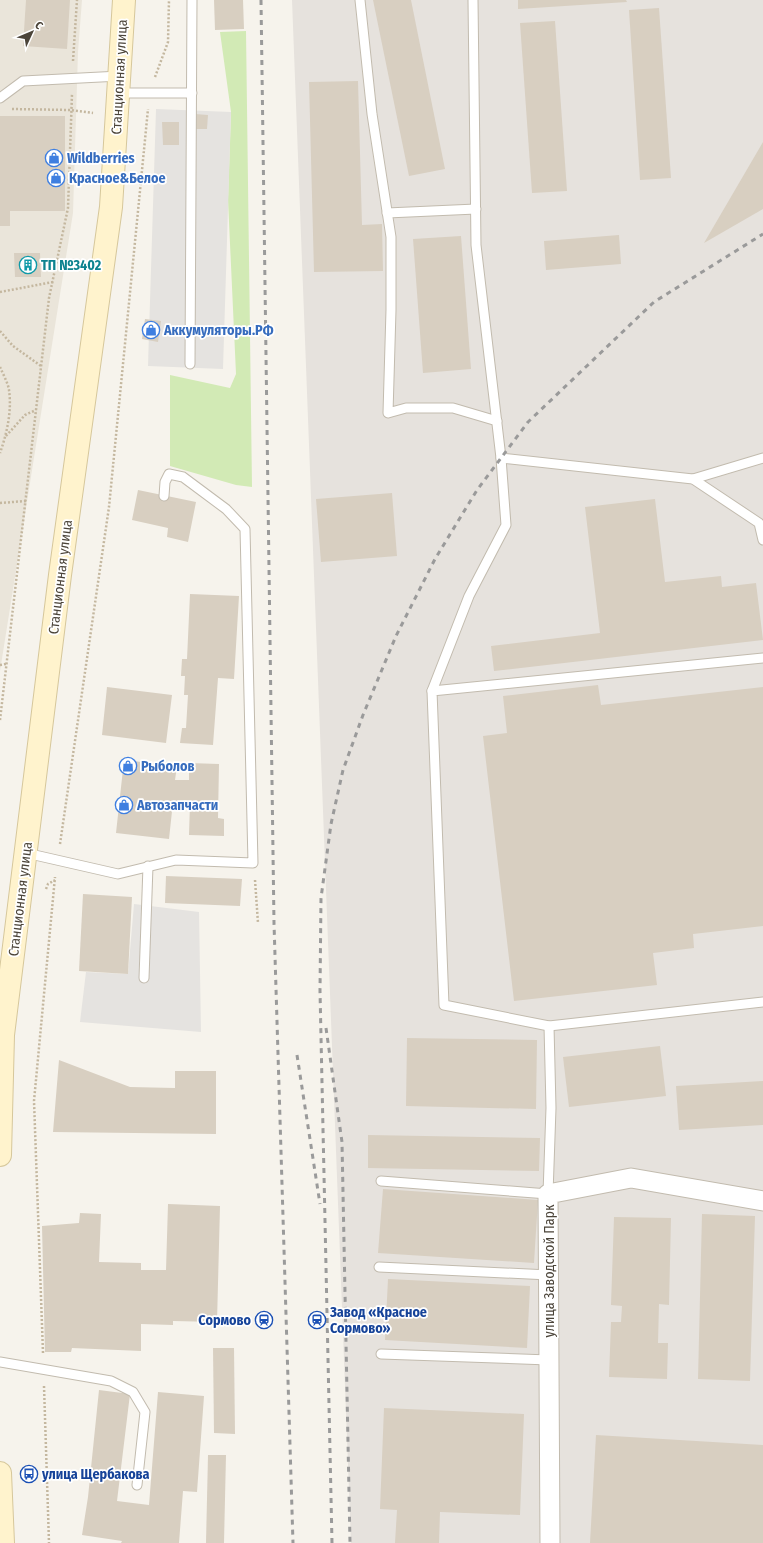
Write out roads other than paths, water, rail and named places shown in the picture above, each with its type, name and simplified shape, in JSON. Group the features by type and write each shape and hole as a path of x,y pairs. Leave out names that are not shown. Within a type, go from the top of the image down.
{"street":[{"name":"Станционная улица","path":"0,1155 3,1035 60,575 111,207 124,0"},
{"name":"улица Заводской Парк","path":"550,1543 548,1194 631,1178 763,1201"},
{"path":"0,1473 3,1543"}],"lane":[{"path":"190,364 192,0"},
{"path":"360,0 372,114 391,237 391,310 388,413 406,408 454,408 497,421"},
{"path":"473,0 476,246 501,458 506,524 469,596 432,691 444,1005 549,1026 763,1002"},
{"path":"0,94 23,81 73,78 119,84 149,93 192,93"},
{"path":"387,213 476,210"},
{"path":"501,458 693,479 763,458"},
{"path":"26,853 118,874 176,860 253,863 245,529 226,509 184,477 169,474 165,482 164,496"},
{"path":"693,479 759,522 763,540"},
{"path":"432,691 763,658"},
{"path":"144,978 148,866"},
{"path":"381,1181 548,1194 551,1108 549,1026"},
{"path":"379,1267 549,1275"},
{"path":"381,1354 549,1360"},
{"path":"0,1362 111,1381 133,1392 144,1412 137,1485"}],"railway":[{"path":"261,0 274,923 293,1543"},
{"path":"332,1543 320,991 321,898 331,824 343,770 363,715 396,636 435,559 477,490 528,422 654,302 763,234"},
{"path":"326,1028 342,1142 350,1543"},
{"path":"297,1055 320,1204"}],"place":[{"name":"Wildberries","path":"54,158"},
{"name":"Красное&Белое","path":"56,178"},
{"name":"ТП №3402","path":"28,265"},
{"name":"Аккумуляторы.РФ","path":"151,330"},
{"name":"Рыболов","path":"128,766"},
{"name":"Автозапчасти","path":"124,805"},
{"name":"Сормово","path":"264,1320"},
{"name":"Завод «Красное Сормово»","path":"317,1320"},
{"name":"улица Щербакова","path":"29,1474"}]}
